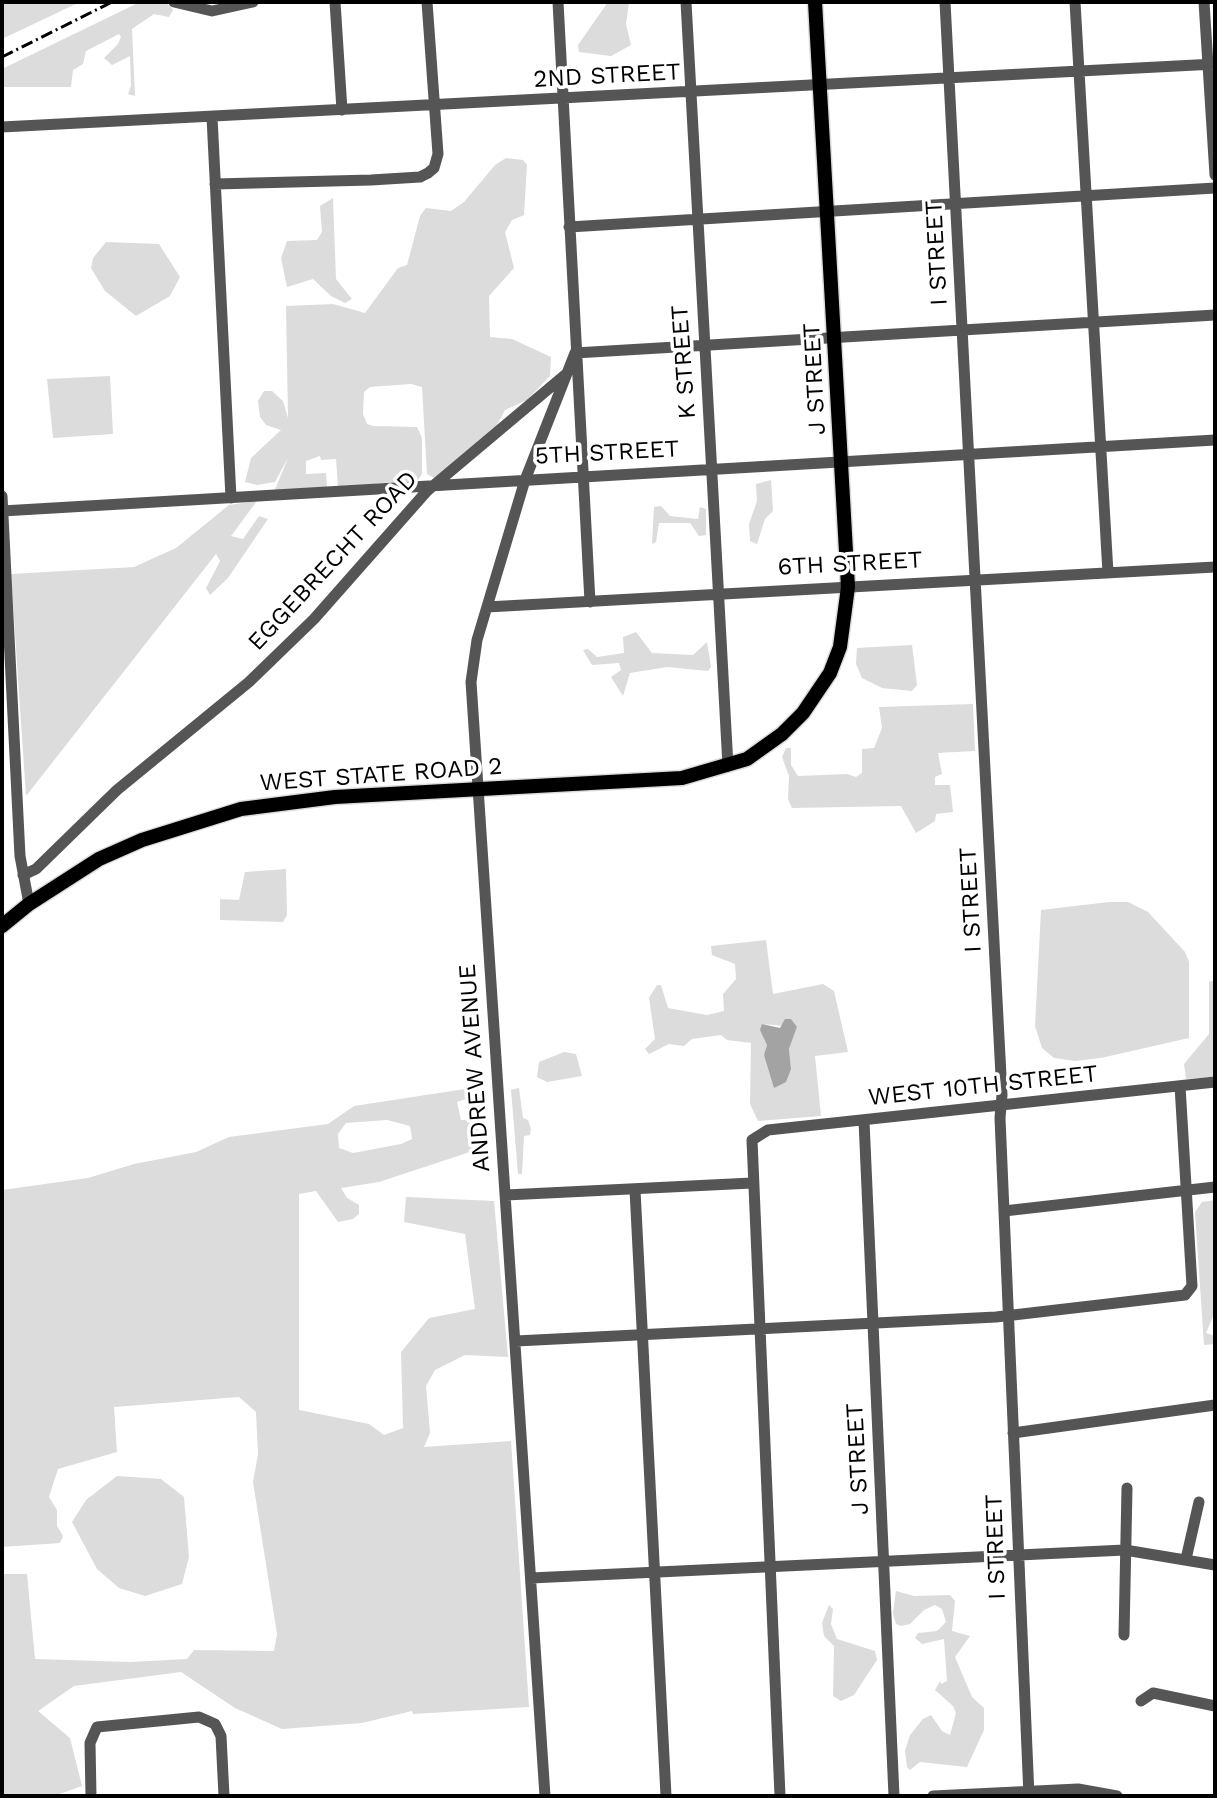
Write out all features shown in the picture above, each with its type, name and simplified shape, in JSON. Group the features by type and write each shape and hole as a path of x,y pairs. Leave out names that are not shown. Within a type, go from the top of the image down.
{"main road":[{"name":"J STREET","path":"782,734 803,713 830,673 845,626 848,587 815,2"},
{"name":"WEST STATE ROAD 2","path":"2,926 29,904 99,859 131,845 241,809 335,797 658,780 728,766 782,734"}],"street":[{"path":"174,2 212,11 253,2"},
{"path":"335,2 342,110"},
{"path":"215,184 420,177 434,168 438,154 427,2"},
{"path":"558,2 590,602"},
{"name":"K STREET","path":"686,2 728,766"},
{"name":"I STREET","path":"945,2 971,455 1029,1794"},
{"path":"1075,2 1108,573"},
{"path":"1204,2 1212,64 1215,175"},
{"name":"2ND STREET","path":"2,127 1212,64"},
{"path":"212,117 231,498"},
{"path":"569,227 1215,188"},
{"path":"575,353 1215,315"},
{"name":"ANDREW AVENUE","path":"545,1796 471,682 477,640 525,480 575,353"},
{"name":"EGGEBRECHT ROAD","path":"23,875 36,869 117,790 271,661 314,619 435,484 567,372"},
{"name":"5TH STREET","path":"2,511 1215,440"},
{"path":"2,496 23,875 29,904"},
{"name":"6TH STREET","path":"487,607 1215,567"},
{"name":"WEST 10TH STREET","path":"752,1183 751,1143 757,1134 768,1130 1215,1082"},
{"path":"516,1341 1009,1315 1181,1297 1192,1286 1180,1086"},
{"name":"J STREET","path":"864,1121 894,1796"},
{"path":"506,1195 752,1183 780,1796"},
{"path":"1004,1211 1215,1187"},
{"path":"635,1190 666,1796"},
{"path":"1013,1433 1215,1405"},
{"path":"1124,1635 1127,1488"},
{"path":"1186,1559 1199,1502"},
{"path":"531,1578 1125,1550 1215,1565"},
{"path":"1141,1701 1153,1693 1215,1706"},
{"path":"91,1796 90,1743 97,1727 199,1717 215,1724 221,1736 224,1796"},
{"path":"933,1796 1029,1794 1078,1789 1117,1796"}],"shaded area":[{"path":"2,2 80,2 2,39"},
{"path":"140,2 166,2 173,10 169,17 154,14 132,29 135,96 128,94 131,86 130,56 112,65 104,58 118,44 119,34 86,51 83,64 73,70 71,87 2,87 2,69"},
{"path":"608,2 629,2 626,24 631,45 611,56 579,52 578,45"},
{"path":"506,158 523,160 527,165 524,215 512,220 505,232 514,268 489,296 490,337 512,339 551,357 550,376 527,400 505,410 497,425 434,478 427,474 422,387 411,384 370,387 364,392 363,414 367,424 373,426 417,427 422,438 422,474 418,480 338,487 336,459 321,460 320,456 306,461 306,474 326,473 327,487 274,492 288,458 275,482 257,485 245,482 251,458 281,430 266,425 260,417 258,401 264,391 272,391 283,401 288,418 286,306 333,304 365,313 398,268 407,265 420,216 426,208 451,211 464,202 495,165"},
{"path":"333,198 336,279 352,299 345,303 331,296 313,279 287,287 281,258 287,241 317,240 322,232 320,206"},
{"path":"106,242 159,244 180,277 170,296 136,316 105,291 91,268 93,258"},
{"path":"110,376 113,434 53,438 47,379"},
{"path":"771,480 773,511 765,519 757,544 750,541 749,524 757,501 756,484"},
{"path":"257,501 231,536 243,539 259,516 268,519 228,578 210,595 206,588 220,561 216,554 26,796 11,574 134,567 176,548 229,505"},
{"path":"661,506 670,516 698,519 700,507 706,509 706,535 699,536 690,523 659,523 656,542 652,544 654,507"},
{"path":"636,632 652,653 693,655 707,642 711,667 708,671 667,667 630,673 623,696 611,677 621,670 619,663 592,665 583,650 588,649 597,657 624,653 623,637"},
{"path":"912,645 917,685 912,691 882,688 862,678 856,664 857,648"},
{"path":"973,704 975,751 938,753 942,774 935,777 935,785 950,785 953,812 936,814 935,821 916,833 901,806 792,808 788,799 789,776 782,757 786,748 791,748 791,765 798,776 847,774 856,777 862,773 862,749 874,748 882,728 879,707"},
{"path":"286,869 287,915 283,922 220,920 220,899 239,900 245,872"},
{"path":"1128,902 1148,912 1185,952 1189,962 1189,1038 1101,1058 1075,1061 1054,1058 1042,1048 1035,1026 1041,910"},
{"path":"766,940 773,994 823,984 834,991 848,1052 815,1056 821,1116 758,1121 750,1104 751,1043 727,1040 721,1035 692,1039 684,1046 669,1044 649,1054 645,1049 655,1039 649,998 657,985 661,985 668,1008 707,1015 724,1011 723,994 736,979 735,964 712,955 711,946","holes":["762,1024 797,1027 789,1049 791,1069 764,1056 767,1045"]},
{"path":"1215,980 1215,1077 1186,1079 1184,1064 1209,1034 1209,982"},
{"path":"785,1019 791,1019 797,1027 789,1049 791,1069 786,1082 774,1088 764,1055 767,1045 760,1030 762,1024 780,1028"},
{"path":"564,1052 576,1054 582,1076 547,1082 537,1077 539,1062"},
{"path":"478,1087 478,1095 457,1102 461,1120 477,1120 479,1149 379,1182 341,1188 347,1198 359,1205 359,1214 353,1219 338,1222 316,1191 299,1194 299,1410 369,1424 384,1435 403,1428 401,1352 429,1318 475,1309 465,1234 404,1222 406,1197 494,1201 508,1357 465,1355 435,1370 426,1386 430,1433 424,1447 511,1441 529,1707 413,1714 412,1711 362,1723 282,1729 235,1708 181,1672 74,1686 38,1711 70,1738 82,1786 54,1796 2,1796 2,1574 27,1574 35,1659 130,1662 187,1659 194,1650 274,1651 277,1634 253,1482 258,1454 256,1412 239,1397 114,1407 117,1452 58,1469 49,1497 57,1510 57,1526 63,1536 60,1543 2,1547 2,1190 88,1178 134,1164 196,1152 229,1137 328,1124 354,1106","holes":["387,1120 410,1126 412,1139 401,1144 353,1153 339,1148 338,1134 346,1123"]},
{"path":"519,1088 523,1118 528,1120 531,1129 530,1135 524,1136 522,1174 518,1174 511,1090"},
{"path":"1215,1200 1215,1312 1206,1333 1215,1336 1215,1344 1204,1345 1195,1212 1202,1202"},
{"path":"117,1476 161,1479 184,1497 189,1557 182,1584 145,1596 119,1588 97,1569 72,1522 86,1500"},
{"path":"896,1591 914,1596 950,1595 955,1601 952,1631 970,1636 955,1657 972,1697 984,1708 984,1730 967,1767 920,1762 910,1770 907,1767 905,1751 910,1735 923,1719 931,1715 942,1731 950,1735 956,1713 953,1706 935,1690 940,1681 941,1684 947,1681 944,1639 922,1644 915,1638 918,1633 937,1631 946,1622 942,1609 935,1605 924,1610 910,1624 901,1626 896,1624 893,1613"},
{"path":"829,1605 833,1609 831,1624 837,1639 875,1651 877,1660 854,1695 841,1701 833,1696 834,1646 824,1636 822,1623"}],"railway":[{"path":"2,57 112,2"}]}
